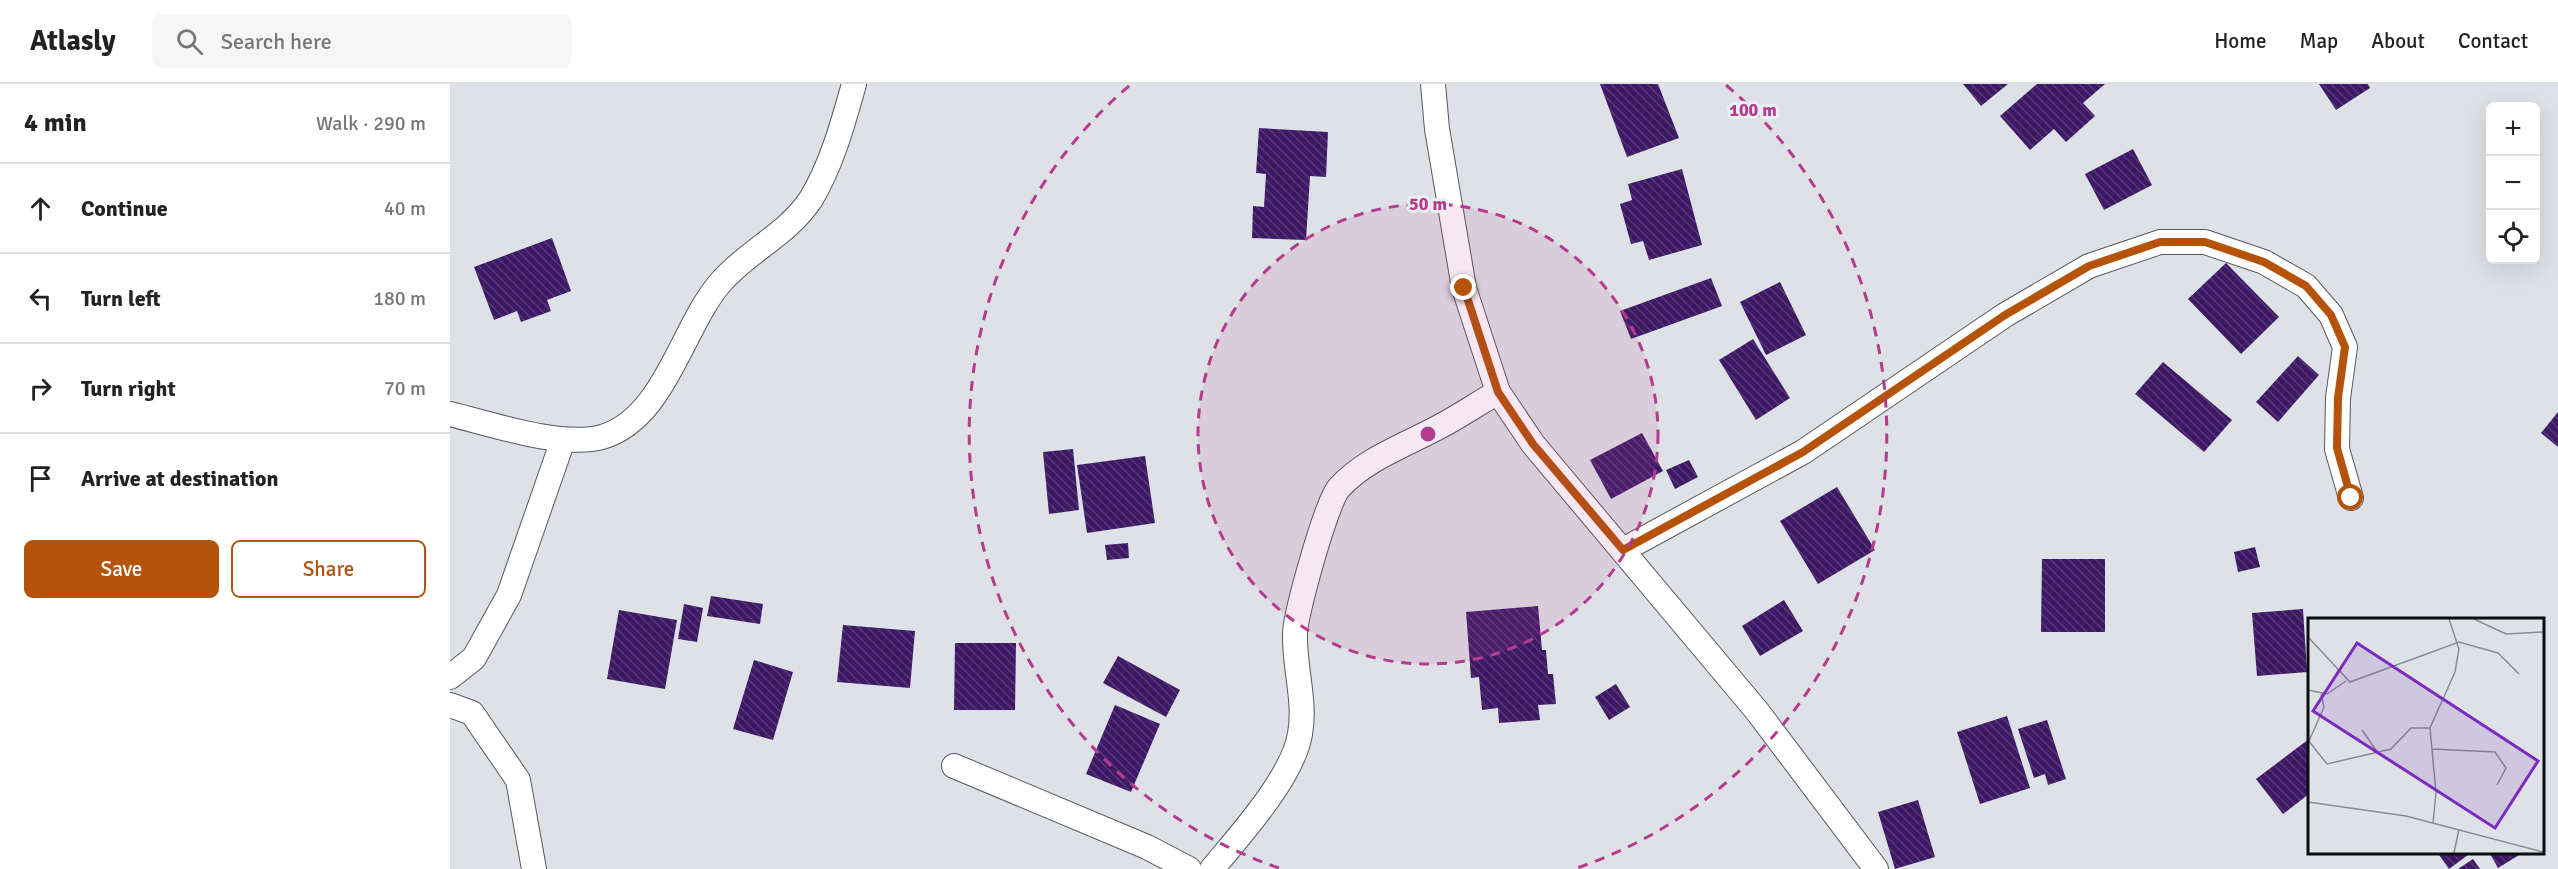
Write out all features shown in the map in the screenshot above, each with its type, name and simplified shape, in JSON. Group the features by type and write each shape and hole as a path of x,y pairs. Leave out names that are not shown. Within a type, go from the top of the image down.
{"street":[{"path":"450,414 563,440 602,437 635,419 674,365 705,302 722,280 787,227 810,199 833,153 854,84"},
{"path":"1433,84 1437,129 1464,288 1498,392 1533,444 1757,711 1876,869"},
{"path":"1623,550 1803,452 2005,315 2089,266 2160,242 2205,242 2264,262 2306,286 2331,315 2345,347 2338,398 2337,448 2351,498"},
{"path":"1212,869 1252,820 1287,769 1300,735 1301,696 1295,659 1294,631 1320,532 1337,489 1363,467 1439,427 1498,392"},
{"path":"450,677 474,658 509,596 563,440"},
{"path":"450,705 472,713 518,780 534,869"},
{"path":"954,766 1147,847 1189,869"}],"building":[{"path":"1600,84 1658,84 1679,138 1627,157"},
{"path":"1963,84 2008,84 1981,106"},
{"path":"2037,84 2105,84 2083,103 2095,116 2066,142 2054,129 2030,150 2000,116"},
{"path":"2319,84 2368,84 2370,88 2336,110"},
{"path":"1259,128 1328,132 1326,177 1310,176 1306,240 1252,238 1253,206 1264,207 1266,174 1256,173"},
{"path":"2133,149 2152,185 2104,210 2085,174"},
{"path":"1682,169 1702,245 1649,260 1643,241 1631,244 1620,204 1632,200 1628,184"},
{"path":"552,238 571,291 547,300 551,311 521,322 517,311 494,320 474,267"},
{"path":"2226,263 2279,317 2241,354 2188,299"},
{"path":"1711,278 1722,306 1631,339 1620,311"},
{"path":"1780,282 1806,335 1766,355 1740,302"},
{"path":"1753,339 1790,398 1756,420 1719,360"},
{"path":"2298,356 2319,375 2278,422 2256,402"},
{"path":"2163,362 2232,420 2204,452 2135,394"},
{"path":"2558,412 2558,447 2541,433"},
{"path":"1642,433 1663,471 1611,499 1590,460"},
{"path":"1073,449 1079,510 1049,514 1043,452"},
{"path":"1145,456 1155,523 1087,533 1077,465"},
{"path":"1689,460 1698,477 1675,489 1666,470"},
{"path":"1837,487 1875,550 1818,584 1780,521"},
{"path":"1128,543 1129,558 1107,560 1105,545"},
{"path":"2255,547 2260,567 2238,572 2234,552"},
{"path":"2042,559 2105,559 2105,632 2041,632"},
{"path":"711,596 763,604 760,624 707,616"},
{"path":"1784,600 1803,631 1760,656 1742,626"},
{"path":"684,604 703,608 697,642 678,639"},
{"path":"1538,606 1542,650 1546,650 1548,674 1553,674 1556,704 1538,705 1540,720 1499,723 1498,708 1482,710 1479,677 1471,678 1466,612"},
{"path":"2303,609 2307,672 2257,676 2252,613"},
{"path":"619,610 677,620 665,689 607,679"},
{"path":"843,625 915,631 910,688 837,682"},
{"path":"955,643 1016,643 1015,710 954,710"},
{"path":"1118,656 1180,690 1166,717 1103,683"},
{"path":"754,660 793,672 773,740 733,729"},
{"path":"1616,684 1630,707 1609,720 1595,697"},
{"path":"1115,705 1160,724 1131,792 1086,774"},
{"path":"2007,716 2030,788 1980,804 1957,732"},
{"path":"2047,720 2066,779 2048,785 2045,774 2034,778 2018,729"},
{"path":"2308,740 2308,795 2283,814 2256,779"},
{"path":"1918,800 1935,857 1895,869 1878,812"},
{"path":"2438,854 2467,854 2468,855 2449,869"},
{"path":"2490,854 2521,854 2498,868"},
{"path":"2473,859 2480,869 2458,869"}],"route":[{"path":"1464,288 1498,392 1533,444 1623,550 1803,452 2005,315 2089,266 2160,242 2205,242 2264,262 2306,286 2331,315 2345,347 2338,398 2337,448 2351,498"}]}
